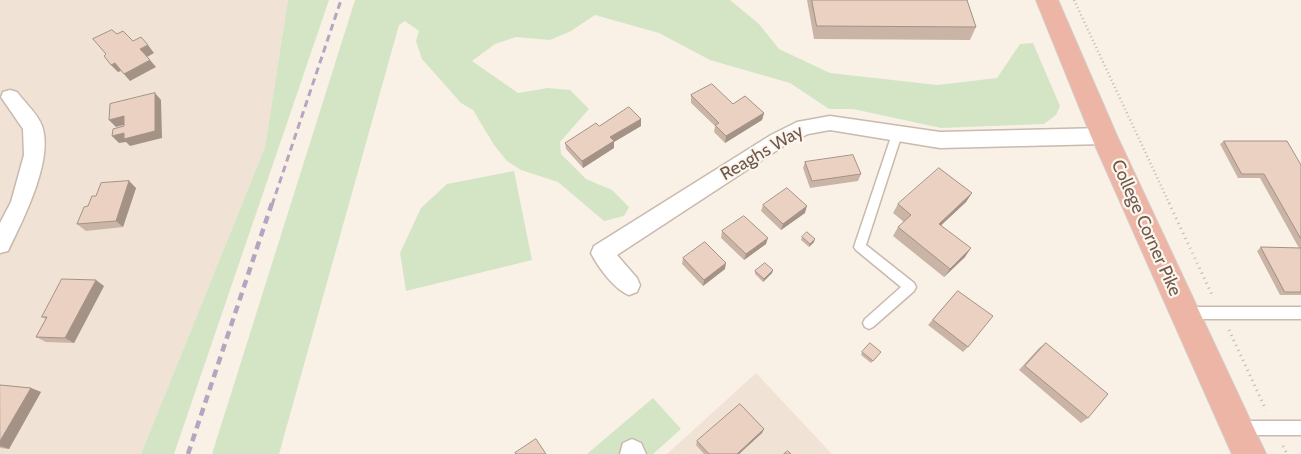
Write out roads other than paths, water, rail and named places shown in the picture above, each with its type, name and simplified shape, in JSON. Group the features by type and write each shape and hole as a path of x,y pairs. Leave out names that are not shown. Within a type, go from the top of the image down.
{"highway":[{"name":"College Corner Pike","path":"1047,0 1104,136 1249,454"}],"street":[{"path":"0,244 21,202 34,155 33,127 10,97"},
{"name":"Reaghs Way","path":"629,285 602,253 778,140 804,127 830,122 940,140 1104,136"}],"lane":[{"path":"869,323 910,286 860,247 897,134"},
{"path":"1185,313 1301,313"},
{"path":"1237,428 1301,428"}],"railway":[{"path":"272,205 341,0"},
{"path":"188,454 272,203"}]}
